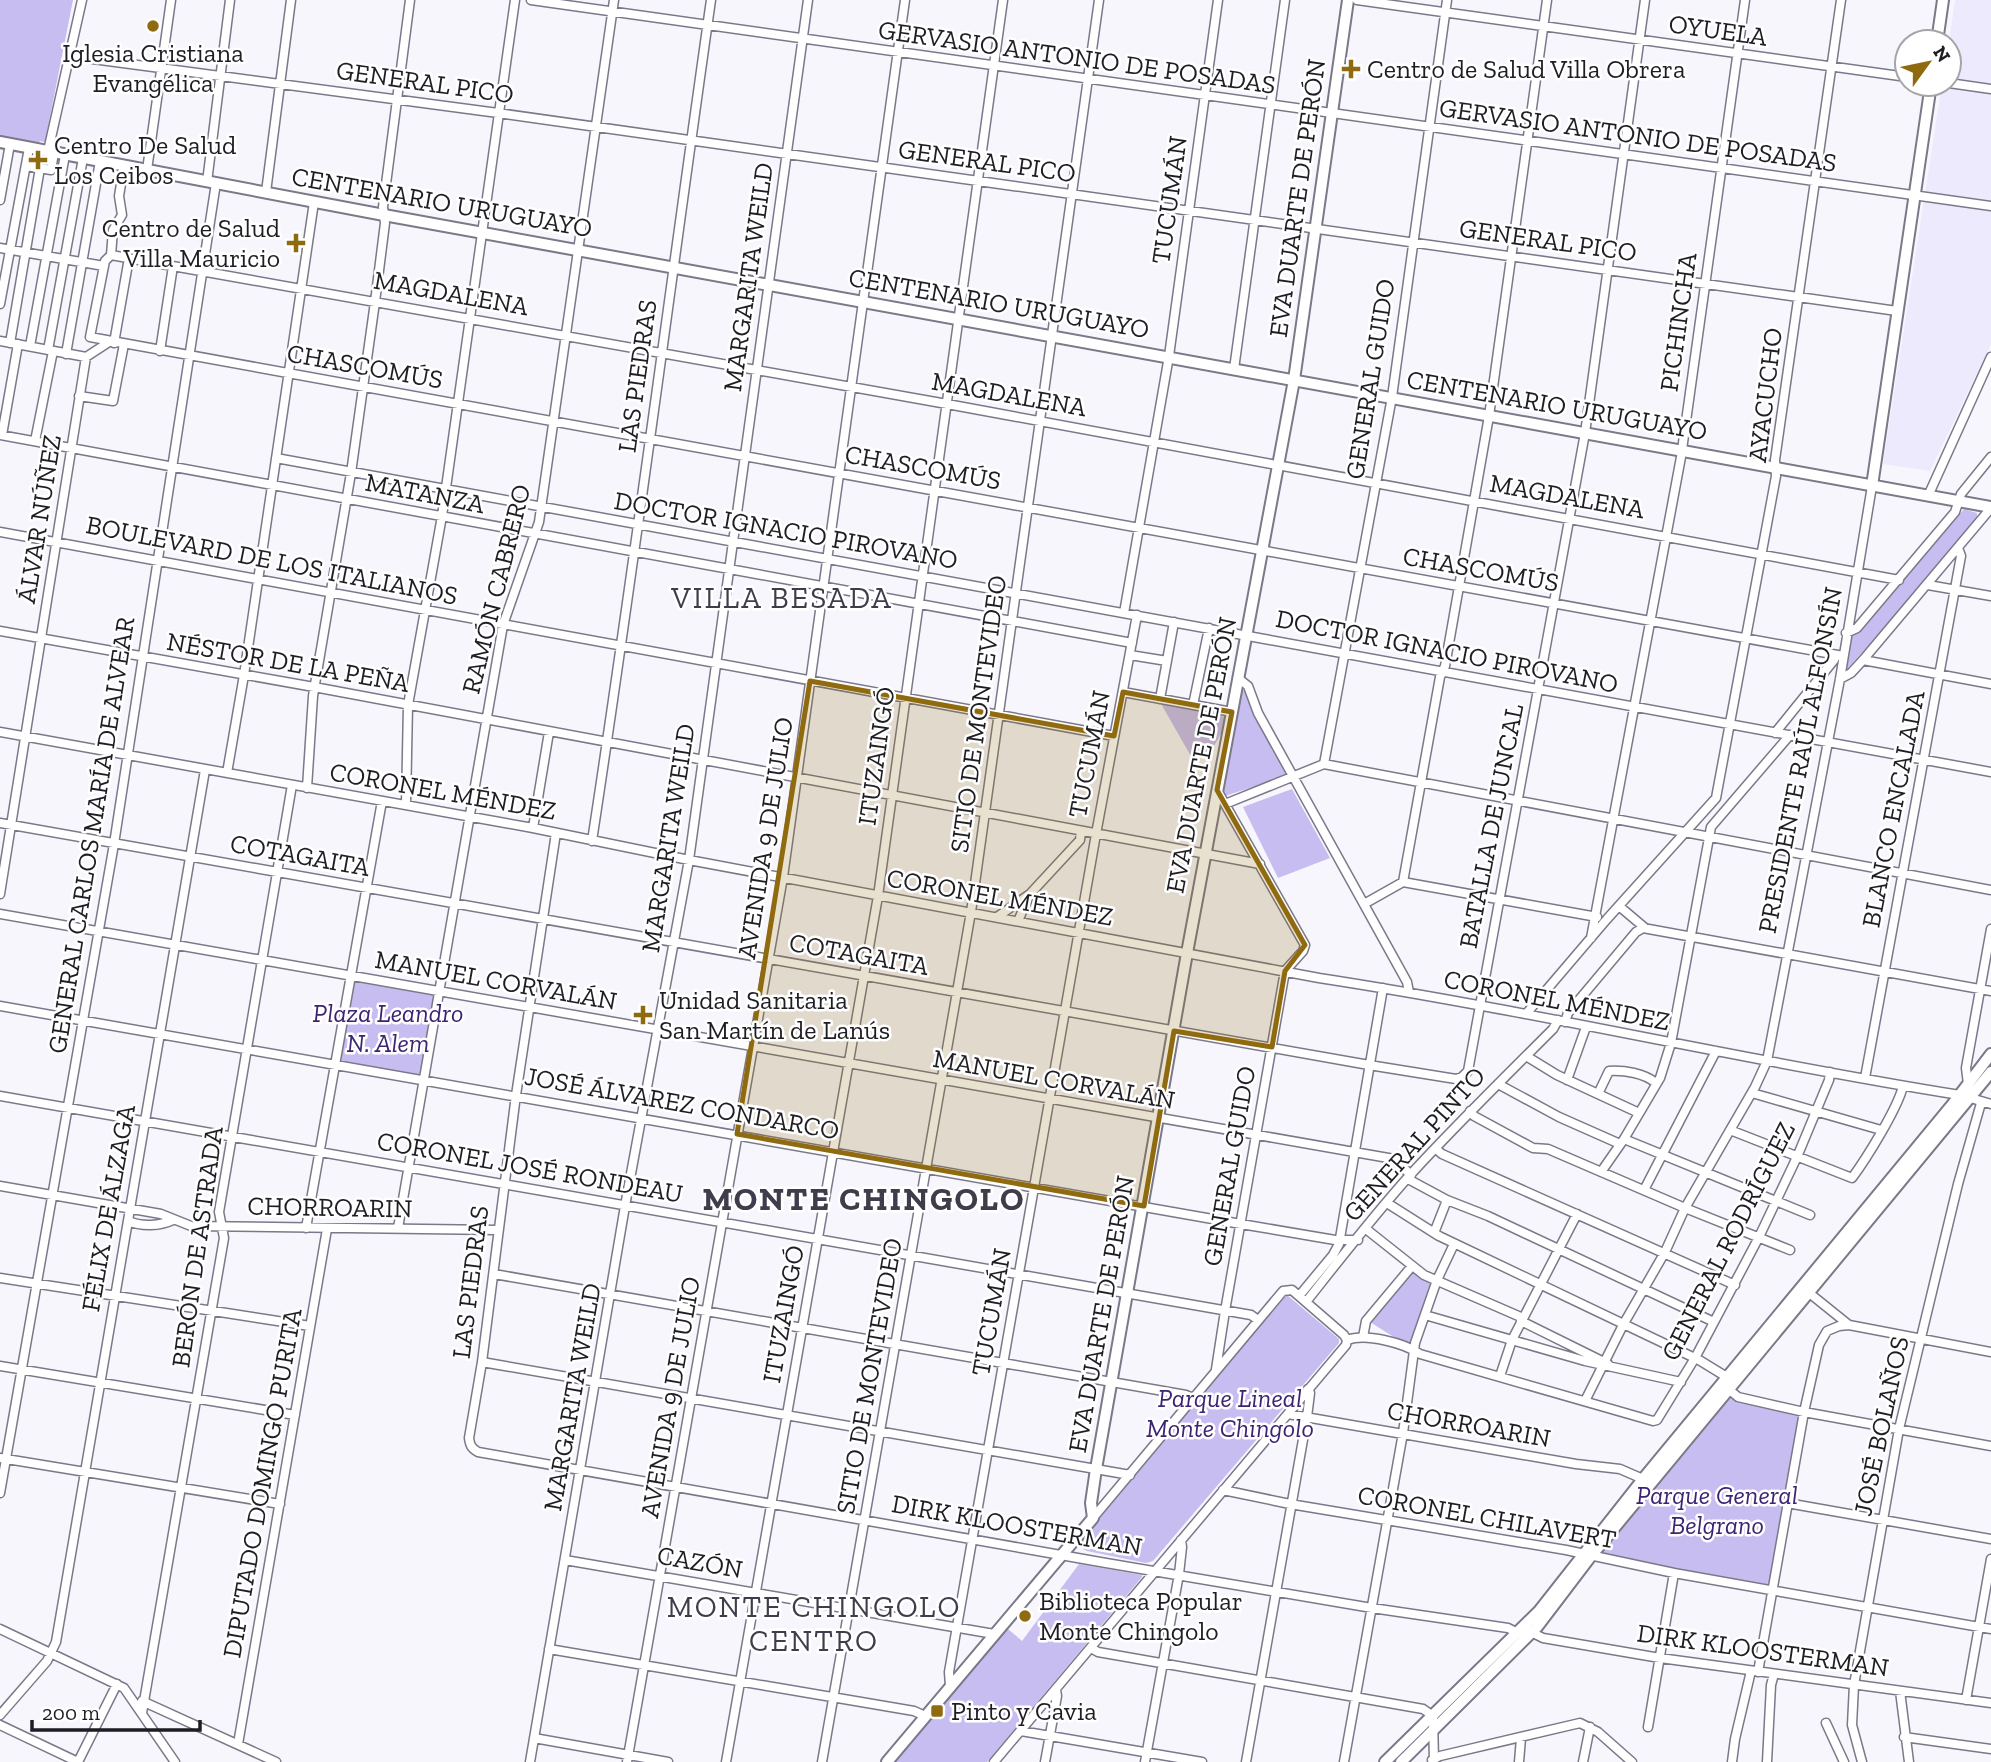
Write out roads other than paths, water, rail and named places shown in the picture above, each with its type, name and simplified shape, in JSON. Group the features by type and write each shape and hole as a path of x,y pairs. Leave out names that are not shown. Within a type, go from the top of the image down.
{"main road":[{"name":"EVA DUARTE DE PERÓN","path":"1093,1518 1091,1503 1096,1469 1129,1294 1187,953 1294,380 1348,0"},
{"path":"1939,28 1943,0"},
{"name":"PRESIDENTE RAÚL ALFONSÍN","path":"1872,486 1929,98"},
{"name":"CENTENARIO URUGUAYO","path":"5,143 384,215 1991,508"},
{"path":"1971,1098 1968,1084 1991,1054"},
{"path":"1401,1762 1531,1632 1643,1479 1808,1292 1991,1072"},
{"path":"1385,1762 1539,1611 1728,1382 1971,1098"},
{"path":"887,1762 1093,1518"}],"street":[{"path":"30,346 46,256 56,153 82,0"},
{"path":"147,170 171,0"},
{"name":"GENERAL CARLOS MARÍA DE ALVEAR","path":"0,1493 3,1458 114,844 190,356 203,271 220,75 230,0"},
{"path":"266,192 291,0"},
{"path":"307,788 314,687 347,499 375,302 410,0"},
{"path":"406,805 408,705 443,516 515,0"},
{"name":"GERVASIO ANTONIO DE POSADAS","path":"531,0 1991,206"},
{"name":"RAMÓN CABRERO","path":"398,1228 503,625 537,535 542,508 614,0"},
{"name":"LAS PIEDRAS","path":"592,841 622,646 711,0"},
{"name":"MARGARITA WEILD","path":"530,1762 625,1206 689,860 727,570 808,0"},
{"name":"AVENIDA 9 DE JULIO","path":"628,1758 783,877 905,0"},
{"name":"ITUZAINGÓ","path":"726,1762 878,895 1003,0"},
{"name":"SITIO DE MONTEVIDEO","path":"822,1762 971,912 1098,0"},
{"name":"TUCUMÁN","path":"1124,613 1169,356 1218,0"},
{"path":"1234,369 1285,0"},
{"name":"OYUELA","path":"1357,0 1893,75"},
{"name":"GENERAL GUIDO","path":"1324,764 1392,397 1447,0"},
{"path":"1403,882 1489,416 1547,0"},
{"name":"BATALLA DE JUNCAL","path":"1462,1077 1468,1071 1586,433 1645,0"},
{"name":"PICHINCHA","path":"1591,938 1682,451 1745,0"},
{"name":"AYACUCHO","path":"1685,832 1714,801 1731,725 1776,476 1798,297 1841,0"},
{"name":"GENERAL PICO","path":"71,57 498,113 1897,311"},
{"path":"1963,85 1991,89"},
{"path":"0,200 5,143"},
{"path":"0,304 29,148"},
{"path":"26,166 51,170 56,153"},
{"path":"35,442 83,158"},
{"path":"66,354 100,161"},
{"path":"116,343 90,337 104,266 111,255 113,230 122,215 119,196 124,166"},
{"path":"1,435 40,168"},
{"path":"227,773 314,202"},
{"path":"0,248 104,266"},
{"name":"MAGDALENA","path":"111,255 1153,441 1899,580"},
{"path":"79,396 113,401 116,343 129,258"},
{"path":"160,351 173,266"},
{"path":"0,341 86,357 116,343"},
{"name":"CHASCOMÚS","path":"116,343 1839,655"},
{"name":"ÁLVAR NÚÑEZ","path":"0,894 86,357"},
{"path":"1928,496 1991,357"},
{"name":"MATANZA","path":"1,435 1132,643"},
{"path":"1846,633 1857,628 1899,580 1955,512 1961,494 1991,457"},
{"name":"DOCTOR IGNACIO PIROVANO","path":"276,458 1991,772"},
{"name":"PRESIDENTE RAÚL ALFONSÍN","path":"1586,1401 1623,1325 1665,1252 1685,1208 1752,1093 1767,1061 1840,679 1839,655 1858,572 1872,486"},
{"path":"1840,679 1851,673 1863,660 1991,508"},
{"name":"BOULEVARD DE LOS ITALIANOS","path":"0,532 1114,736"},
{"name":"BLANCO ENCALADA","path":"1865,1078 1961,556 1958,548"},
{"path":"1928,585 1991,596"},
{"name":"TUCUMÁN","path":"950,1686 949,1672 972,1538 1093,846 1137,615"},
{"path":"1160,699 1174,622"},
{"path":"1194,705 1209,628"},
{"name":"NÉSTOR DE LA PEÑA","path":"0,631 891,795 1081,834 1096,834 1260,864"},
{"path":"1129,655 1167,661"},
{"path":"1775,733 1839,655"},
{"path":"1863,660 1991,684"},
{"path":"1238,678 1248,686 1258,713 1407,982 1409,992"},
{"path":"1123,692 1232,712"},
{"name":"CORONEL MÉNDEZ","path":"0,732 469,816 689,860 1409,992 1971,1098 1991,1104"},
{"path":"533,828 549,732"},
{"path":"1601,1172 1656,1083 1671,1043 1710,836 1716,820 1790,735"},
{"path":"1225,804 1324,764 1991,890"},
{"name":"FÉLIX DE ÁLZAGA","path":"51,1653 85,1474 205,770"},
{"name":"BERÓN DE ASTRADA","path":"142,1713 224,1238 219,1212 292,785"},
{"path":"1217,790 1305,944 1304,951 1285,971"},
{"path":"306,1228 382,801"},
{"name":"COTAGAITA","path":"0,823 1368,1065 1456,1079 1462,1077"},
{"path":"1526,1014 1685,832"},
{"name":"LAS PIEDRAS","path":"470,1445 494,1274 497,1230 556,833"},
{"path":"998,917 1030,894 1081,834 1093,846"},
{"path":"1364,904 1403,882 1607,919"},
{"path":"1018,921 1030,894"},
{"path":"1619,906 1642,928 1991,991"},
{"name":"MANUEL CORVALÁN","path":"0,914 1397,1161 1409,1177"},
{"name":"GENERAL PINTO","path":"1303,1299 1358,1240 1409,1177 1470,1111 1562,1021 1642,928"},
{"path":"1968,1084 1966,1068 1991,929"},
{"name":"GENERAL GUIDO","path":"1216,1369 1285,971"},
{"path":"1340,1239 1383,988"},
{"name":"JOSÉ ÁLVAREZ CONDARCO","path":"0,1006 1241,1224 1358,1240"},
{"path":"1567,1080 1586,1027"},
{"path":"1644,1190 1716,1051"},
{"path":"1526,1056 1567,1080 1639,1113"},
{"path":"1598,1094 1609,1072 1624,1071 1650,1078 1656,1083"},
{"name":"GENERAL RODRÍGUEZ","path":"1586,1401 1653,1421 1660,1419 1759,1237 1797,1157 1830,1072"},
{"path":"1498,1084 1559,1117 1810,1215"},
{"path":"1730,1130 1850,1178 1881,1130 1903,1086"},
{"path":"1752,1093 1881,1130"},
{"name":"CORONEL JOSÉ RONDEAU","path":"0,1096 1251,1315 1258,1320"},
{"name":"JOSÉ BOLAÑOS","path":"1862,1762 1852,1725 1854,1685 1899,1429 1958,1184 1971,1098"},
{"path":"1470,1111 1474,1116 1533,1148 1548,1149 1790,1250"},
{"path":"1436,1149 1735,1284"},
{"path":"1409,1177 1447,1200 1488,1216 1714,1322"},
{"name":"CHORROARIN","path":"0,1186 161,1214 186,1226 497,1230"},
{"path":"1434,1233 1447,1200"},
{"path":"1387,1203 1454,1244 1695,1358 1728,1382 1738,1397 1804,1412 1991,1446"},
{"path":"1500,1376 1512,1340 1577,1214"},
{"path":"128,1221 135,1224 162,1225 173,1220"},
{"name":"DIPUTADO DOMINGO PURITA","path":"238,1744 327,1229"},
{"path":"1366,1229 1428,1277 1522,1320 1605,1364"},
{"name":"GENERAL PINTO","path":"1303,1299 1333,1255 1340,1239"},
{"path":"1344,1762 1388,1521 1415,1351 1437,1280 1454,1244"},
{"path":"1363,1337 1366,1321 1412,1266"},
{"path":"494,1274 1192,1398"},
{"path":"0,1278 310,1326"},
{"path":"995,1762 1346,1345 1344,1335 1290,1289 1283,1291 1093,1518"},
{"path":"1808,1292 1849,1325"},
{"path":"1425,1315 1512,1340 1681,1382"},
{"path":"1732,1762 1735,1739 1755,1672 1804,1412 1822,1337 1834,1328 1849,1325 1991,1352"},
{"path":"1347,1340 1363,1337 1586,1401"},
{"path":"482,1362 1130,1475"},
{"path":"0,1366 295,1415"},
{"path":"1246,1762 1307,1417 1310,1393 1308,1389"},
{"name":"CHORROARIN","path":"1288,1414 1576,1464 1614,1468 1643,1479"},
{"name":"DIRK KLOOSTERMAN","path":"470,1445 478,1452 1372,1608 1508,1628 1518,1633"},
{"path":"3,1458 85,1474 280,1504"},
{"name":"CORONEL CHILAVERT","path":"1223,1490 1991,1629"},
{"path":"1787,1503 1991,1539"},
{"path":"1145,1762 1179,1574 1181,1540"},
{"path":"1966,1700 1991,1559"},
{"name":"CAZÓN","path":"565,1560 994,1634"},
{"path":"1648,1727 1674,1573"},
{"path":"0,1629 117,1684 130,1695 270,1761"},
{"name":"DIRK KLOOSTERMAN","path":"1531,1632 1543,1638 1660,1658 1991,1703"},
{"path":"1091,1648 1423,1709 1433,1716 1433,1761 1580,1723 1590,1727 1632,1762"},
{"path":"549,1649 914,1711 925,1716"},
{"path":"0,1715 51,1653"},
{"path":"1767,1762 1771,1685 1774,1674"},
{"path":"0,1725 78,1762 117,1684"},
{"path":"1045,1762 1056,1689"},
{"path":"1900,1691 1909,1762"},
{"path":"130,1695 171,1760"},
{"path":"1826,1723 1844,1762"},
{"path":"1583,1762 1590,1727"},
{"path":"1021,1731 1202,1762"},
{"path":"1904,1737 1991,1749"},
{"path":"534,1738 628,1758 668,1762"},
{"path":"1519,1762 1521,1738"}],"place":[{"name":"Iglesia Cristiana Evangélica","path":"153,26"},
{"name":"Centro de Salud Villa Obrera","path":"1351,69"},
{"name":"Centro De Salud Los Ceibos","path":"38,160"},
{"name":"Centro de Salud Villa Mauricio","path":"296,243"},
{"name":"Unidad Sanitaria San Martín de Lanús","path":"643,1015"},
{"name":"Biblioteca Popular Monte Chingolo","path":"1025,1616"},
{"name":"Pinto y Cavia","path":"937,1711"}],"district":[{"name":"VILLA BESADA","path":"782,598"},
{"name":"MONTE CHINGOLO","path":"864,1198"},
{"name":"MONTE CHINGOLO CENTRO","path":"814,1624"}],"park label":[{"name":"Plaza Leandro N. Alem","path":"388,1028"},
{"name":"Parque Lineal Monte Chingolo","path":"1230,1413"},
{"name":"Parque General Belgrano","path":"1717,1510"}]}
